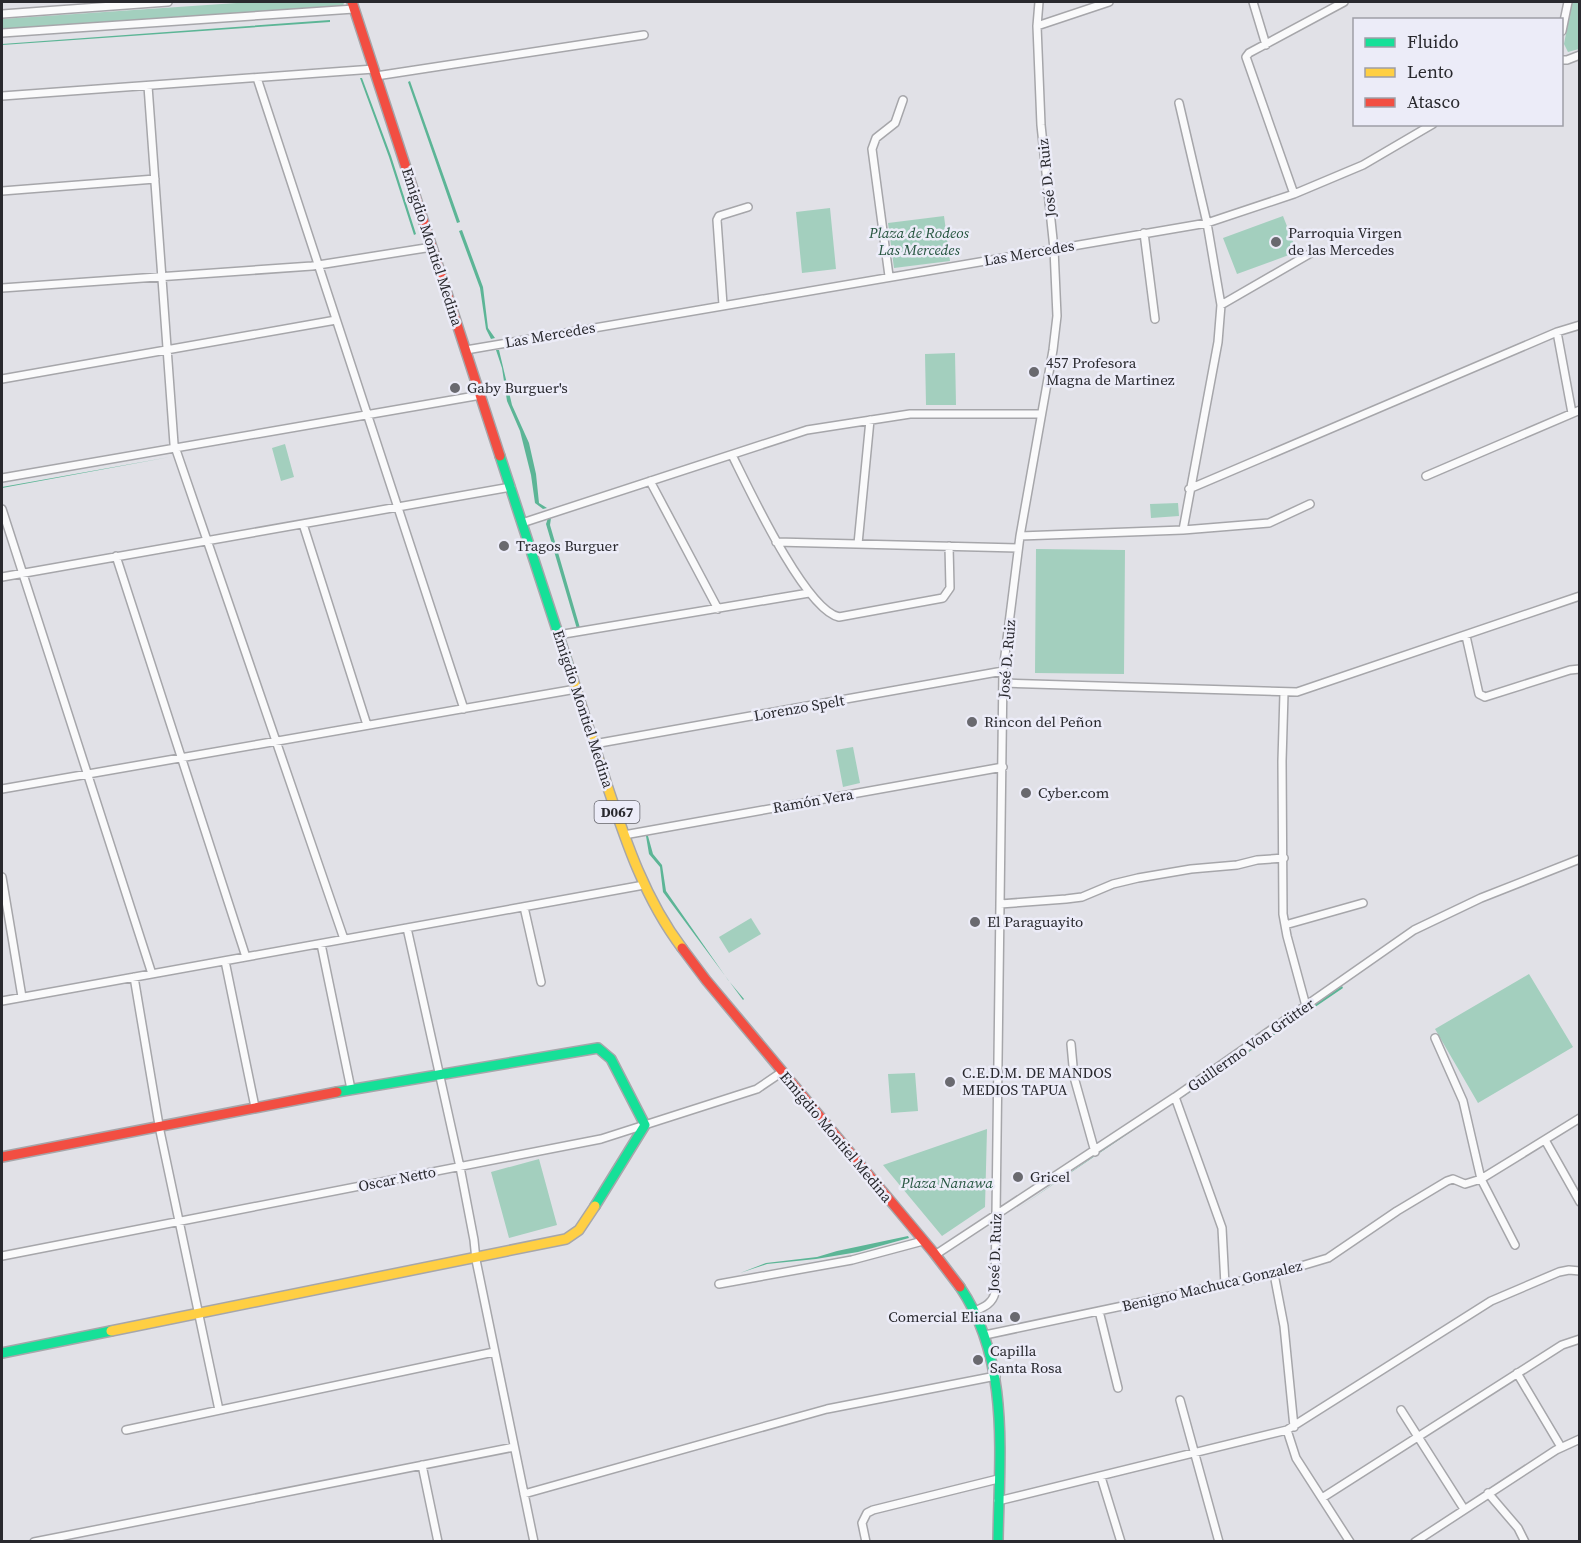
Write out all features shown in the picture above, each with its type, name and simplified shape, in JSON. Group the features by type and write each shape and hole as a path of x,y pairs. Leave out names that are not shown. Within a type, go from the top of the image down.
{"main road":[{"name":"Emigdio Montiel Medina","path":"353,5 624,835 644,885 678,943 958,1283 975,1311 985,1335 996,1376 998,1542"},
{"path":"2,1157 351,1089 598,1048 611,1059 645,1125 579,1230 566,1239 476,1260 2,1353"}],"street":[{"path":"2,14 77,5 168,2"},
{"name":"José D. Ruiz","path":"975,1311 989,1305 995,1293 1003,671 1018,548 1057,316 1054,249 1041,125 1037,26 1039,2"},
{"path":"1037,26 1109,2"},
{"path":"1253,2 1266,45"},
{"path":"1294,194 1246,57 1344,2"},
{"path":"1563,26 1568,2"},
{"path":"2,33 353,5"},
{"path":"2,96 375,72 644,35"},
{"path":"1564,60 1580,55"},
{"path":"1564,60 1580,64"},
{"path":"257,78 464,709"},
{"path":"148,86 175,448 344,939"},
{"path":"889,276 872,149 876,138 895,123 903,100"},
{"path":"1179,104 1207,223 1221,305 1218,342 1182,530"},
{"name":"Las Mercedes","path":"466,350 723,304 1207,223 1294,194 1363,165 1430,126"},
{"path":"2,190 155,179"},
{"path":"723,304 717,220 724,213 748,207"},
{"path":"1144,233 1155,319"},
{"path":"2,288 318,265 432,247"},
{"path":"1221,305 1311,253"},
{"path":"2,379 336,320"},
{"path":"1189,489 1557,332 1580,325"},
{"path":"1557,332 1572,413"},
{"path":"2,478 481,395"},
{"path":"1426,476 1580,410"},
{"path":"522,523 807,430 910,414 1041,414"},
{"path":"858,544 870,420"},
{"path":"732,455 776,542 809,593 826,612 838,617 943,598 950,588 949,546"},
{"path":"650,481 718,609"},
{"path":"2,577 511,488"},
{"path":"1020,536 1182,530 1269,523 1310,504"},
{"path":"2,509 152,974"},
{"path":"303,524 367,725"},
{"path":"776,542 1018,548"},
{"path":"116,556 246,957"},
{"path":"558,635 809,593"},
{"path":"1003,683 1297,692 1580,596"},
{"path":"1466,636 1479,694 1485,697 1570,670 1580,669"},
{"name":"Lorenzo Spelt","path":"594,744 1003,671"},
{"path":"2,789 576,689"},
{"path":"1284,693 1282,761 1285,926 1306,1006"},
{"name":"Ramón Vera","path":"624,835 1003,767"},
{"path":"1000,904 1074,898 1138,878 1191,868 1237,865 1257,860 1284,858"},
{"name":"Guillermo Von Grütter","path":"935,1255 1095,1152 1414,930 1481,898 1580,859"},
{"path":"2,877 22,997"},
{"path":"2,1001 644,885"},
{"path":"1285,926 1363,903"},
{"path":"524,907 541,982"},
{"path":"407,928 441,1074 494,1352 534,1542"},
{"path":"321,944 351,1089"},
{"path":"225,961 255,1107"},
{"path":"134,977 159,1125 219,1410"},
{"path":"1435,1038 1463,1101 1481,1179 1515,1245"},
{"path":"1071,1044 1074,1077 1095,1152"},
{"name":"Oscar Netto","path":"2,1256 601,1139 757,1089 782,1072"},
{"path":"1175,1097 1222,1228 1225,1285"},
{"name":"Benigno Machuca Gonzalez","path":"985,1335 1274,1274 1328,1258 1397,1211 1450,1180 1465,1184 1481,1179 1580,1118"},
{"path":"1545,1140 1580,1202"},
{"path":"719,1284 852,1260 923,1241"},
{"path":"998,1501 1287,1430 1491,1301 1558,1272 1580,1271"},
{"path":"1274,1274 1284,1326 1294,1427"},
{"path":"1099,1311 1118,1388"},
{"path":"1322,1498 1562,1345 1580,1338"},
{"path":"126,1430 494,1352"},
{"path":"1517,1373 1561,1447"},
{"path":"524,1494 827,1409 996,1376"},
{"path":"1180,1400 1220,1542"},
{"path":"1401,1410 1464,1509"},
{"path":"1287,1430 1296,1458 1350,1542"},
{"path":"1415,1542 1561,1447 1580,1439"},
{"path":"34,1542 514,1447"},
{"path":"422,1465 438,1542"},
{"path":"1101,1477 1121,1542"},
{"path":"866,1542 862,1523 867,1513 873,1510 998,1479"},
{"path":"1488,1493 1518,1528 1525,1542"}],"green space":[{"path":"251,2 343,2 344,4 342,6 2,30 2,19"},
{"path":"1572,2 1579,2 1579,49 1568,52 1564,44"},
{"path":"830,208 836,269 802,273 796,212"},
{"name":"Plaza de Rodeos Las Mercedes","path":"944,216 950,261 894,268 888,223"},
{"path":"1283,216 1297,252 1237,274 1223,238"},
{"path":"955,353 956,405 926,405 925,354"},
{"path":"285,444 294,477 281,481 272,448"},
{"path":"1178,503 1179,516 1151,518 1150,504"},
{"path":"1036,549 1125,550 1124,674 1035,673"},
{"path":"853,747 860,783 843,787 836,750"},
{"path":"751,918 761,934 729,953 719,937"},
{"path":"1529,974 1573,1047 1478,1103 1435,1029"},
{"path":"915,1073 918,1111 891,1113 888,1074"},
{"name":"Plaza Nanawa","path":"987,1129 985,1207 942,1236 883,1165"},
{"path":"539,1159 557,1225 509,1238 491,1172"}],"shaded area":[{"path":"330,20 330,22 2,45 2,44"},
{"path":"360,78 362,78 391,156 416,234 414,235 389,157"},
{"path":"410,81 460,222 457,223 408,82"},
{"path":"462,230 483,287 488,328 495,338 491,339 486,329 480,288 459,231"},
{"path":"496,350 499,350 512,405 529,443 536,474 539,503 547,508 543,509 535,503 520,431 507,401 502,368"},
{"path":"170,457 2,488 2,487"},
{"path":"548,518 551,518 550,525 580,628 577,629 546,524"},
{"path":"646,836 648,836 653,854 662,865 666,891 725,976 663,892 660,867 649,854"},
{"path":"1342,986 1343,988 1182,1096"},
{"path":"1173,1102 1173,1103 1004,1218"},
{"path":"908,1236 909,1238 858,1252 767,1264 740,1273 766,1263 817,1257"}],"traffic: fast":[{"path":"500,456 570,670"},
{"path":"337,1092 598,1048 611,1059 645,1125 595,1206"},
{"path":"960,1287 976,1316 988,1346 995,1378 1000,1443 998,1542"},
{"path":"2,1353 111,1331"}],"traffic: slow":[{"path":"570,670 629,849 657,910 682,948"},
{"path":"111,1331 566,1239 579,1230 595,1206"}],"traffic: jam":[{"path":"352,2 500,456"},
{"path":"682,948 960,1287"},
{"path":"2,1157 337,1092"}],"place":[{"name":"Parroquia Virgen de las Mercedes","path":"1276,242"},
{"name":"457 Profesora Magna de Martinez","path":"1034,372"},
{"name":"Gaby Burguer's","path":"455,388"},
{"name":"Tragos Burguer","path":"504,546"},
{"name":"Rincon del Peñon","path":"972,722"},
{"name":"Cyber.com","path":"1026,793"},
{"name":"El Paraguayito","path":"975,922"},
{"name":"C.E.D.M. DE MANDOS MEDIOS TAPUA","path":"950,1082"},
{"name":"Gricel","path":"1018,1177"},
{"name":"Comercial Eliana","path":"1015,1317"},
{"name":"Capilla Santa Rosa","path":"978,1360"}]}
